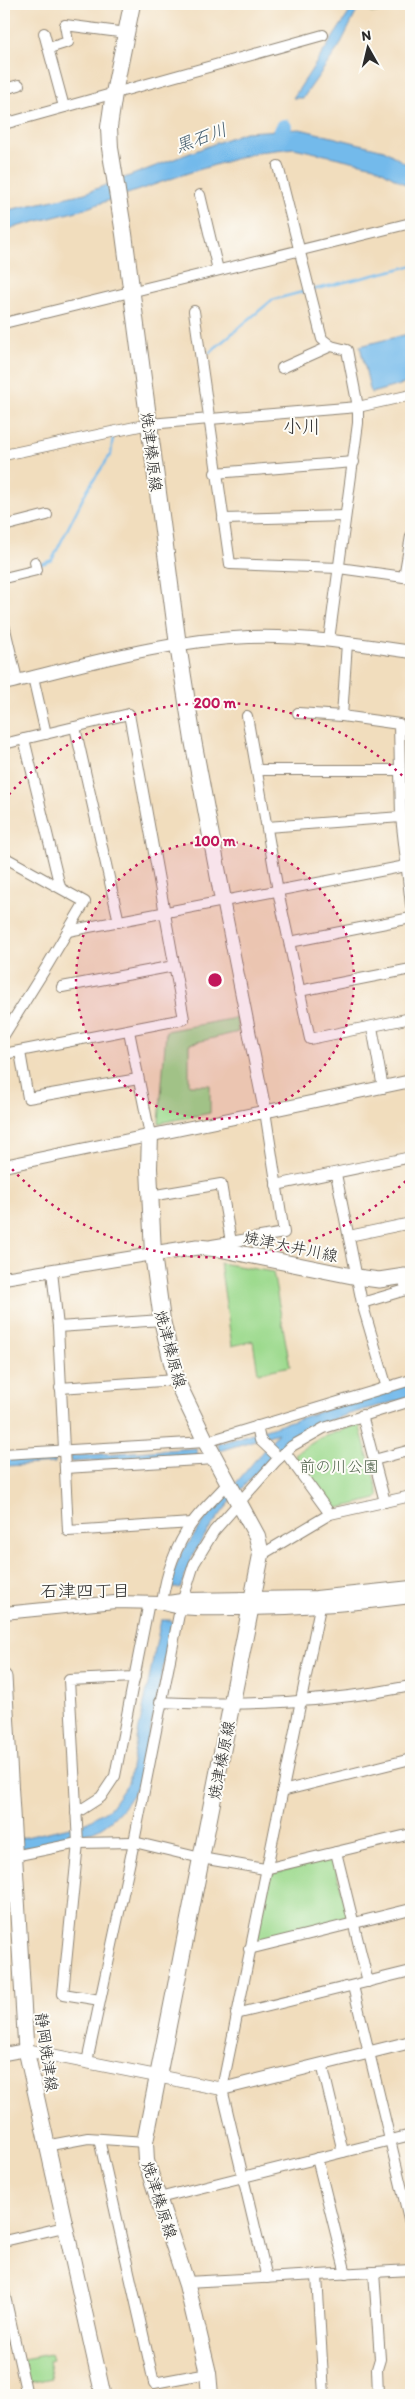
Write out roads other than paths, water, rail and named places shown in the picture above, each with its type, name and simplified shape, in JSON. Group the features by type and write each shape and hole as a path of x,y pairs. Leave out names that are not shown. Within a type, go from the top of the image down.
{"main road":[{"name":"焼津榛原線","path":"132,4 109,127 114,178 178,644 193,740 223,900"},
{"name":"焼津榛原線","path":"150,1135 150,1196 153,1254 162,1320 176,1380 210,1450 257,1536 261,1555 253,1604 145,2142 146,2161 160,2198 186,2282 208,2373 210,2395"},
{"name":"焼津大井川線","path":"153,1254 196,1247 219,1249 357,1277 379,1280 405,1276 410,1289"},
{"name":"静岡焼津線","path":"4,1677 10,1851 26,2050 45,2146 103,2395"}],"street":[{"path":"49,48 68,42 65,25 128,33"},
{"path":"44,33 64,107"},
{"path":"4,124 323,35"},
{"path":"4,89 19,85"},
{"path":"278,166 322,339 331,346 347,350 358,406 354,462 329,640"},
{"path":"200,195 218,270"},
{"path":"4,323 411,223"},
{"path":"194,311 215,473 230,564 339,568 408,577 411,536"},
{"path":"282,368 331,346"},
{"path":"4,455 149,424 358,406 411,395"},
{"path":"215,473 354,462"},
{"path":"4,526 47,516"},
{"path":"223,518 346,516"},
{"path":"4,578 37,570 35,565"},
{"path":"4,625 18,680"},
{"path":"4,684 178,644 250,637 329,640 411,652"},
{"path":"342,716 347,643"},
{"path":"33,677 46,734"},
{"path":"298,713 342,716 399,724 401,817 408,865 411,905"},
{"path":"4,744 129,714 184,1019 4,1054"},
{"path":"247,716 278,891 310,1039 411,1018"},
{"path":"75,727 118,922"},
{"path":"24,739 60,887"},
{"path":"257,770 400,770"},
{"path":"267,827 401,817"},
{"path":"4,857 85,902 4,1035"},
{"path":"68,931 408,865"},
{"path":"196,1247 284,1233 265,1111 223,900"},
{"path":"290,942 411,918"},
{"path":"62,987 174,966"},
{"path":"299,991 411,969"},
{"path":"372,1027 383,1088"},
{"path":"129,1031 150,1135"},
{"path":"20,1052 28,1098 138,1079"},
{"path":"4,1166 411,1081"},
{"path":"276,1185 411,1157"},
{"path":"336,1174 362,1303 387,1388"},
{"path":"150,1196 221,1184 231,1242"},
{"path":"349,1236 411,1223"},
{"path":"4,1278 153,1254"},
{"path":"52,1271 58,1327 68,1531 192,1523"},
{"path":"362,1303 410,1289"},
{"path":"58,1327 162,1320"},
{"path":"60,1388 176,1380"},
{"path":"65,1468 210,1450 260,1435 411,1380"},
{"path":"76,1813 101,1797 115,1776 135,1677 156,1602 192,1523 234,1493 280,1456 324,1428 411,1401"},
{"path":"362,1415 385,1502"},
{"path":"260,1435 330,1514"},
{"path":"4,1454 64,1451 210,1450"},
{"path":"374,1460 411,1450"},
{"path":"87,2062 134,1842 160,1702 182,1604 194,1564 214,1532 234,1493"},
{"path":"261,1555 330,1514 411,1496"},
{"path":"253,1604 411,1587"},
{"path":"4,1613 107,1603 156,1602 320,1607 411,1597"},
{"path":"267,2278 222,2089 265,1869 320,1607"},
{"path":"100,2000 63,1994 78,1840 69,1680 135,1677"},
{"path":"160,1702 232,1705 300,1702 367,1695 411,1686"},
{"path":"282,1791 411,1759"},
{"path":"10,1851 78,1840 134,1842 201,1858 265,1869 411,1834"},
{"path":"336,1852 368,1982"},
{"path":"249,1949 411,1909"},
{"path":"236,2014 411,1971"},
{"path":"353,1986 390,2140 410,2213 411,2227"},
{"path":"4,2054 26,2050 222,2089 411,2042"},
{"path":"322,2064 343,2152"},
{"path":"160,2198 411,2135"},
{"path":"45,2146 88,2138 145,2142"},
{"path":"99,2139 154,2383 208,2373"},
{"path":"317,2158 346,2274"},
{"path":"4,2241 64,2228"},
{"path":"186,2282 411,2270"},
{"path":"374,2272 380,2359 377,2369 378,2395"},
{"path":"317,2276 324,2395"},
{"path":"4,2292 6,2312 28,2395"}],"water":[{"path":"355,4 360,4 339,47 303,98 293,98"},
{"path":"300,129 384,150 411,167 411,188 374,166 294,148 258,152 188,173 81,210 4,230 4,211 85,193 245,132"},
{"path":"408,334 411,345 411,382 371,393 360,346"},
{"path":"411,1383 411,1397 324,1422 299,1434 286,1443 256,1472 212,1526 193,1555 180,1588 171,1588 169,1584 181,1554 205,1520 278,1433 219,1451 218,1444"},
{"path":"196,1448 198,1455 71,1462 71,1456"},
{"path":"55,1457 55,1463 7,1466 6,1459"},
{"path":"161,1620 171,1620 172,1624 140,1781 130,1798 117,1814 98,1829 73,1838 4,1852 4,1842 83,1824 110,1808 128,1783"}],"waterway":[{"path":"277,139 284,127"},
{"path":"312,290 411,266"},
{"path":"210,352 272,300 306,291"},
{"path":"39,565 52,560 87,490 111,454 113,437"}],"district":[{"name":"小川","path":"302,426"},
{"name":"石津四丁目","path":"85,1591"}],"water label":[{"name":"黒石川","path":"201,138"}],"park label":[{"name":"前の川公園","path":"339,1466"}]}
